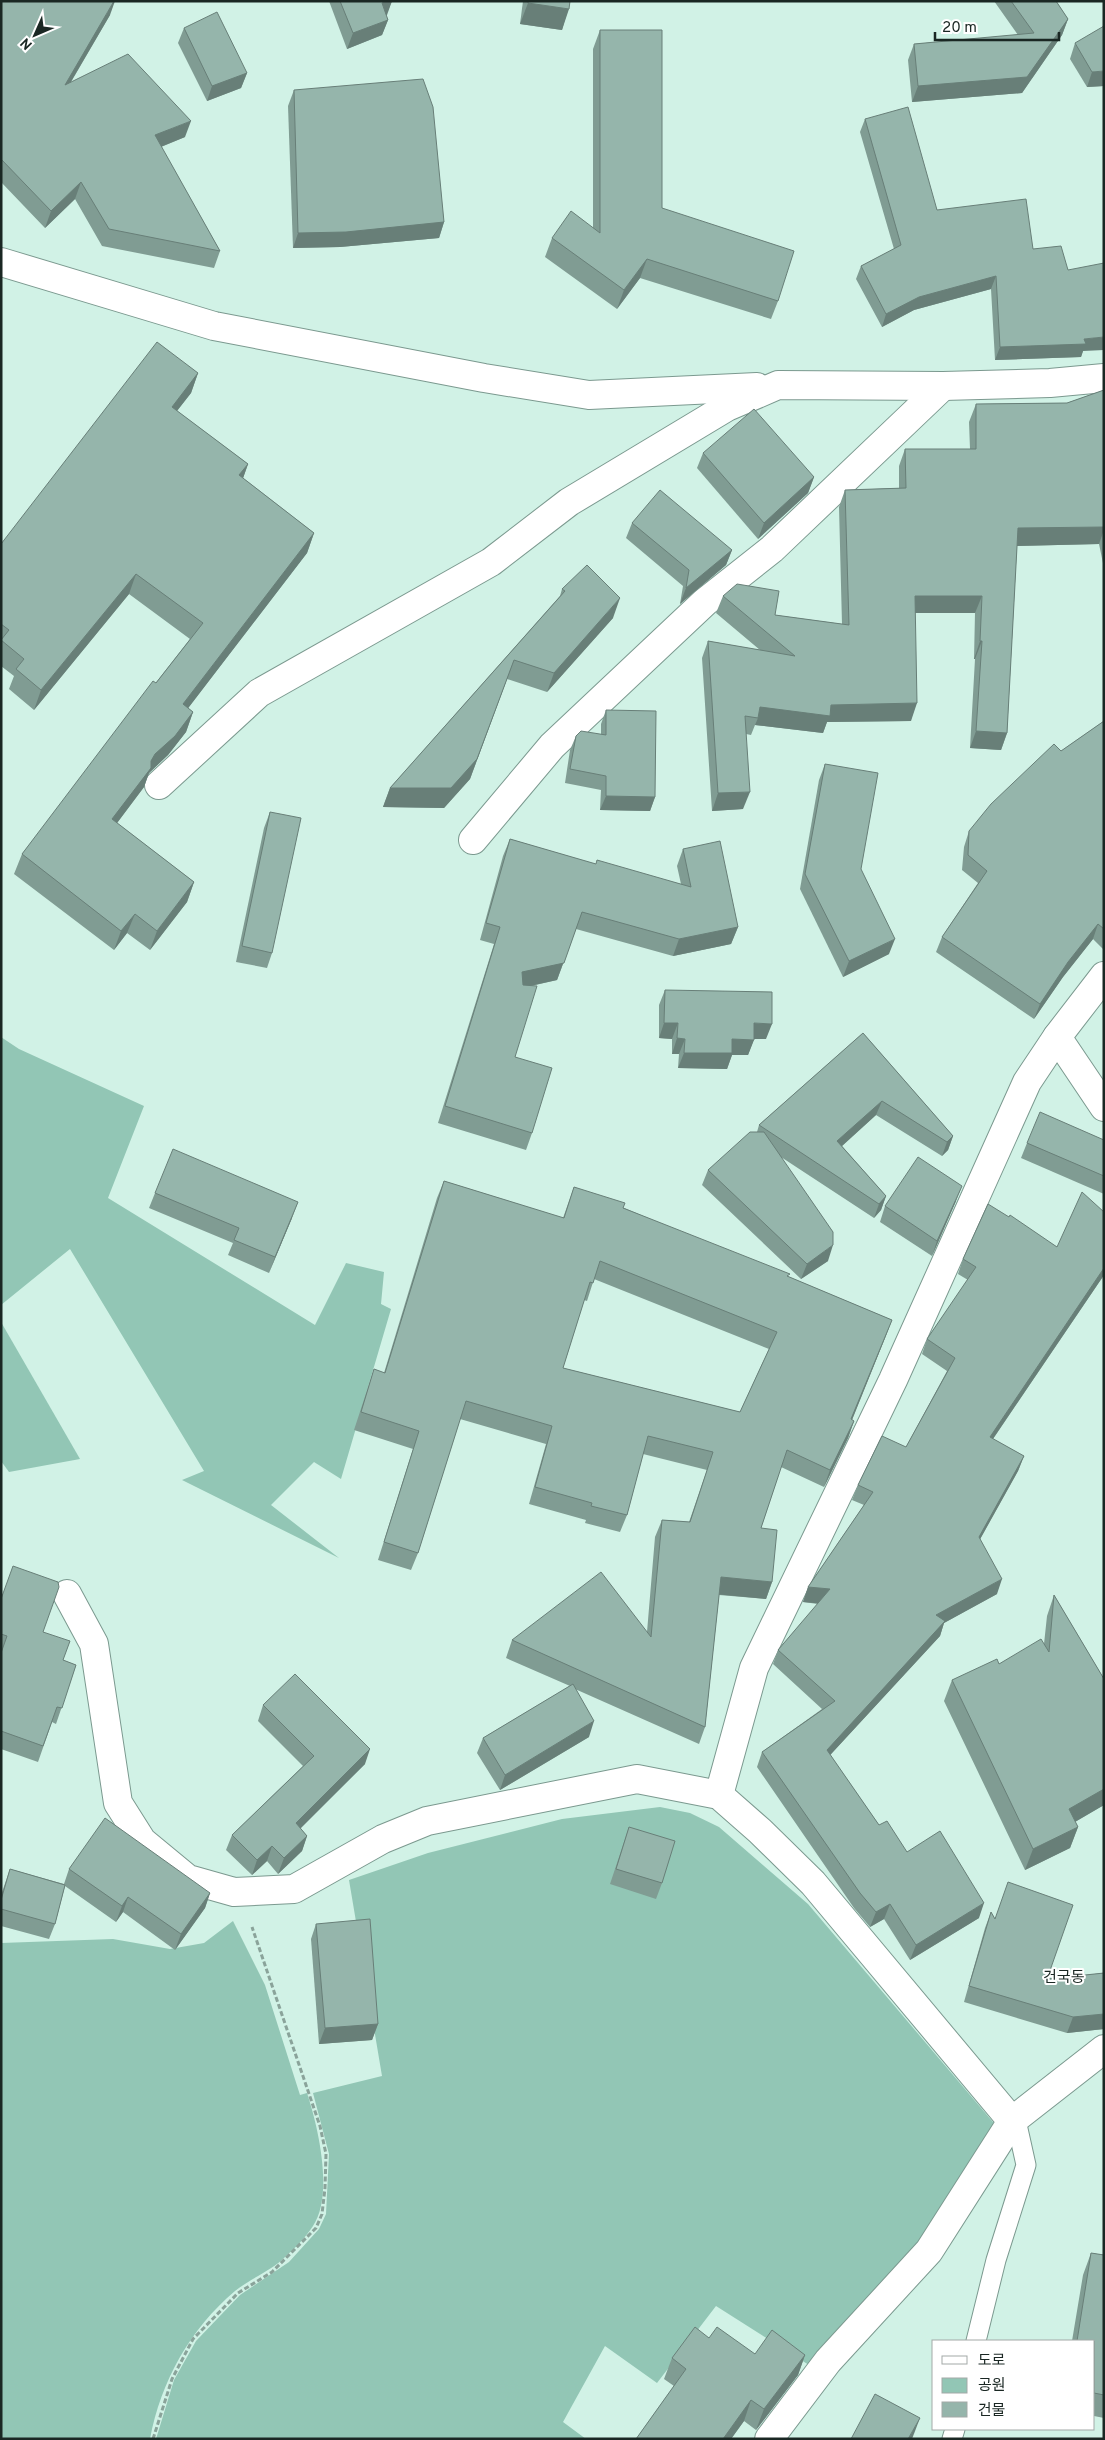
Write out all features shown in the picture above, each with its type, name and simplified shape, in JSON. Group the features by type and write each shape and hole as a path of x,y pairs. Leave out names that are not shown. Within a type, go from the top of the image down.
{"street":[{"path":"1,262 214,326 484,378 589,395 778,386 943,386 1050,383 1104,378"},
{"path":"158,785 259,692 491,562 569,502 727,407 778,386"},
{"path":"472,840 552,746 705,602 772,549 943,386"},
{"path":"719,1796 754,1668 893,1380 1027,1082 1057,1036 1104,976"},
{"path":"1057,1036 1104,1107"},
{"path":"68,1594 94,1644 118,1803 142,1841 188,1879 234,1892 294,1890 383,1839 428,1821 637,1779 719,1796 760,1831 813,1883 1012,2120"},
{"path":"769,2439 828,2361 929,2251 1012,2120 1104,2050"}],"lane":[{"path":"976,2340 996,2260 1026,2165 1018,2129 1012,2120"}],"path":[{"path":"153,2439 172,2379 193,2339 238,2293 272,2272 287,2259 316,2228 322,2214 326,2154 318,2118 253,1928 234,1892"}],"green space":[{"path":"1,1037 19,1049 144,1106 108,1198 315,1325 346,1263 384,1272 381,1304 391,1309 341,1479 314,1462 271,1505 339,1558 182,1480 204,1471 70,1249 1,1305"},
{"path":"1,1322 80,1459 9,1472 1,1461"},
{"path":"660,1807 690,1813 719,1827 808,1904 998,2128 917,2251 809,2365 716,2306 657,2383 605,2346 563,2422 586,2439 156,2439 174,2380 196,2341 240,2295 289,2262 319,2229 326,2214 329,2154 313,2093 382,2076 349,1880 428,1853 562,1819"},
{"path":"233,1921 265,1985 300,2095 307,2093 316,2123 323,2179 319,2213 313,2226 293,2250 274,2266 235,2291 204,2322 191,2339 170,2377 155,2418 150,2439 1,2439 1,1943 113,1939 170,1949 204,1943"}],"building":[{"path":"1,1 114,1 65,85 128,54 191,121 155,135 220,251 109,229 81,182 51,211 1,159"},
{"path":"340,1 387,1 382,3 388,20 353,33"},
{"path":"528,1 570,1 569,9 528,3"},
{"path":"1011,1 1056,1 1068,19 1027,77 918,86 914,44 1034,33"},
{"path":"217,12 247,73 212,86 184,28"},
{"path":"1104,26 1104,71 1092,72 1075,43"},
{"path":"600,30 662,30 662,208 794,251 778,301 647,259 624,290 552,238 571,211 600,233"},
{"path":"423,79 433,107 444,222 346,232 298,233 294,90"},
{"path":"908,107 937,210 1026,199 1033,249 1061,246 1068,270 1104,263 1104,337 1084,339 1086,344 1000,347 996,276 919,297 886,314 861,266 901,245 865,119"},
{"path":"157,342 198,373 172,407 248,464 239,475 314,533 183,704 193,712 175,736 155,754 151,761 151,768 112,819 194,882 157,931 135,914 121,931 22,854 153,681 156,683 203,623 136,574 41,690 16,669 24,659 1,640 9,630 1,624 1,544"},
{"path":"1104,390 1104,527 1018,528 1007,733 976,731 982,641 980,641 982,596 915,596 917,703 831,705 830,716 760,707 758,718 745,716 750,792 718,793 708,641 795,656 723,596 737,584 779,591 775,615 849,625 845,490 906,488 905,449 976,449 976,404 1067,403"},
{"path":"754,409 814,477 764,523 703,453"},
{"path":"660,490 732,550 686,588 689,570 632,523"},
{"path":"587,565 620,598 554,673 514,660 477,759 451,788 390,788 565,591 562,589"},
{"path":"606,710 656,711 655,797 606,796 606,776 570,769 576,736 581,731 606,735"},
{"path":"1104,721 1104,929 1098,924 1068,962 1040,1004 942,937 987,871 968,855 969,831 991,804 1054,744 1061,751"},
{"path":"825,764 878,773 861,869 895,939 849,961 805,874"},
{"path":"270,812 301,818 272,953 242,946"},
{"path":"510,839 596,864 597,860 691,887 683,849 720,841 738,927 679,939 582,912 564,963 522,972 523,985 537,986 515,1057 552,1068 532,1133 445,1106 500,927 486,923"},
{"path":"665,990 772,992 772,1024 754,1023 754,1040 732,1039 732,1053 684,1053 685,1039 677,1038 678,1023 664,1023"},
{"path":"863,1033 953,1136 947,1142 882,1101 837,1141 886,1196 879,1204 759,1125"},
{"path":"1040,1112 1104,1140 1104,1176 1027,1143"},
{"path":"750,1132 764,1132 833,1232 833,1245 807,1264 708,1170"},
{"path":"173,1149 298,1202 275,1257 234,1240 239,1228 155,1193"},
{"path":"918,1157 962,1186 937,1241 885,1206"},
{"path":"444,1181 564,1218 574,1187 625,1203 623,1208 790,1274 787,1276 892,1320 851,1419 854,1421 830,1470 787,1450 761,1528 777,1530 772,1582 721,1577 705,1727 512,1640 601,1572 651,1637 662,1520 690,1522 713,1452 648,1436 627,1515 591,1506 592,1503 535,1487 552,1426 466,1401 418,1553 384,1542 419,1431 361,1412 374,1369 385,1373","holes":["600,1261 777,1332 740,1412 563,1368 590,1282 593,1283"]},
{"path":"1082,1192 1104,1212 1104,1268 990,1437 1024,1456 979,1537 1002,1579 936,1615 945,1621 827,1750 879,1825 887,1821 907,1852 940,1831 984,1903 916,1945 890,1904 876,1912 860,1893 762,1752 835,1701 778,1650 830,1589 808,1587 873,1492 858,1485 882,1436 906,1447 955,1358 927,1339 976,1267 963,1259 988,1204 1009,1217 1010,1215 1057,1247"},
{"path":"13,1566 58,1582 59,1587 43,1632 70,1641 63,1660 76,1665 62,1708 57,1707 43,1746 1,1731 1,1653 7,1636 1,1634 1,1599"},
{"path":"1054,1595 1104,1679 1104,1789 1069,1809 1078,1827 1033,1849 952,1680 997,1659 999,1664 1041,1639 1049,1652"},
{"path":"295,1674 370,1749 296,1823 307,1836 284,1858 272,1846 257,1860 232,1835 314,1756 263,1705"},
{"path":"573,1684 594,1721 505,1775 483,1738"},
{"path":"105,1818 210,1893 181,1934 128,1897 122,1906 69,1869"},
{"path":"629,1827 675,1841 662,1883 616,1869"},
{"path":"10,1869 65,1885 55,1924 1,1909 1,1900"},
{"path":"1008,1882 1073,1905 1047,1979 1104,1973 1104,2014 1073,2017 969,1986 991,1912 995,1919"},
{"path":"370,1919 378,2024 325,2028 316,1924"},
{"path":"1091,2253 1104,2255 1104,2395 1095,2393 1095,2340 1077,2340"},
{"path":"695,2327 709,2338 717,2327 755,2354 772,2330 805,2355 764,2409 751,2400 723,2439 636,2439 686,2369 672,2358"},
{"path":"875,2394 920,2418 908,2439 851,2439"}],"district":[{"name":"건국동","path":"1064,1978"}]}
